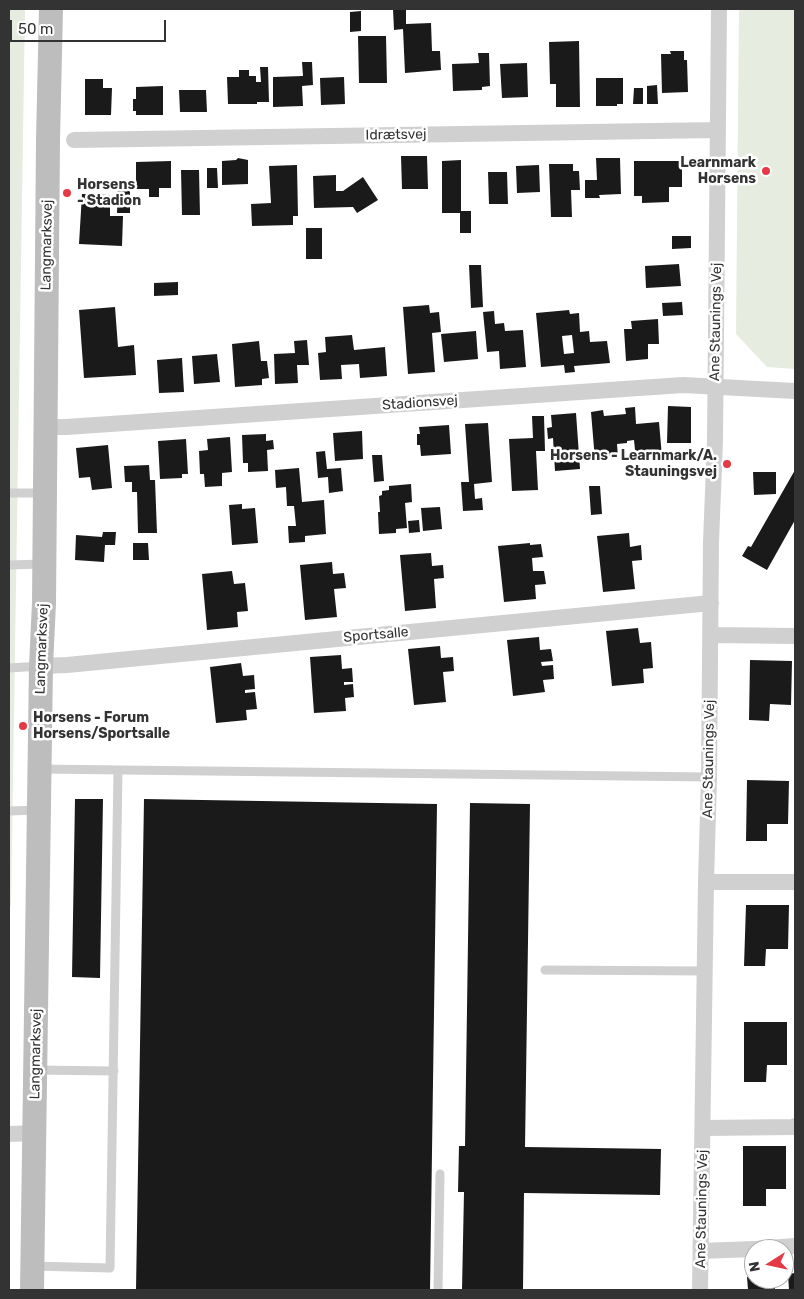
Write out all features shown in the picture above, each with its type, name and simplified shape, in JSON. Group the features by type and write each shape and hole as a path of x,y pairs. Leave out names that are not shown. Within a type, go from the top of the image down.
{"main road":[{"name":"Langmarksvej","path":"32,1290 41,666 45,564 44,493 51,9"}],"street":[{"name":"Ane Staunings Vej","path":"700,1290 704,1128 711,542 715,440 714,386 719,9"},
{"name":"Idrætsvej","path":"74,140 718,130"},
{"name":"Stadionsvej","path":"45,427 683,385 795,391"},
{"name":"Sportsalle","path":"41,666 711,603"},
{"path":"711,635 795,636"},
{"path":"706,882 795,882"},
{"path":"704,1128 795,1126"},
{"path":"9,1134 35,1133"},
{"path":"702,1251 744,1250"}],"lane":[{"path":"9,492 44,493"},
{"path":"9,565 45,564"},
{"path":"9,668 41,666"},
{"path":"40,769 709,777"},
{"path":"33,1266 110,1268 118,770"},
{"path":"9,811 39,810"},
{"path":"546,970 705,972"},
{"path":"36,1070 114,1071"},
{"path":"438,1290 440,1174"}],"shaded area":[{"path":"9,9 25,9 11,906 9,906"},
{"name":"Learnmark Horsens","path":"739,9 795,9 795,369 767,367 736,334"}],"building":[{"path":"393,9 406,9 406,24 431,23 432,51 440,51 441,70 405,73 403,29 394,30"},
{"path":"361,11 361,31 350,32 350,12"},
{"path":"358,36 386,36 387,83 359,83"},
{"path":"579,41 580,107 556,107 556,84 550,84 549,42"},
{"path":"670,51 684,51 684,60 687,60 688,92 662,93 661,54 671,54"},
{"path":"478,53 489,53 490,86 482,87 482,90 453,91 452,64 479,63"},
{"path":"302,62 312,62 313,85 302,86 303,106 273,107 273,77 303,76"},
{"path":"527,63 528,97 502,98 500,64"},
{"path":"260,67 268,67 269,102 228,104 227,77 239,77 239,70 249,70 249,76 256,76 256,82 261,82"},
{"path":"344,77 345,104 321,105 320,78"},
{"path":"596,78 623,78 623,104 617,104 617,106 596,106"},
{"path":"85,79 103,79 103,88 112,88 111,115 85,115"},
{"path":"657,85 658,104 647,104 647,86"},
{"path":"163,86 163,115 136,115 136,111 133,111 133,99 136,99 136,87"},
{"path":"634,88 643,88 643,104 633,104"},
{"path":"179,90 206,90 207,112 180,112"},
{"path":"401,156 427,156 428,189 402,189"},
{"path":"238,158 248,160 248,184 222,185 222,161 236,160"},
{"path":"596,158 620,158 621,194 599,195 600,198 585,198 585,180 597,180"},
{"path":"461,160 461,211 471,211 471,233 460,233 460,213 442,213 442,161"},
{"path":"171,161 171,188 159,188 159,197 149,197 149,189 136,189 136,162"},
{"path":"634,161 682,161 682,187 669,187 669,202 642,203 642,196 634,196"},
{"path":"549,164 573,164 573,171 579,171 580,190 571,190 572,217 551,217"},
{"path":"297,165 298,216 293,216 293,225 252,226 251,204 271,203 269,166"},
{"path":"539,165 540,192 517,193 516,166"},
{"path":"207,168 217,168 218,188 207,188"},
{"path":"181,170 199,170 200,215 182,215"},
{"path":"488,172 507,172 508,204 489,204"},
{"path":"336,175 336,191 343,191 363,177 378,200 357,213 353,207 314,208 313,176"},
{"path":"118,182 130,182 130,213 117,213"},
{"path":"82,194 110,195 110,216 123,216 122,246 79,244"},
{"path":"306,228 322,228 322,259 306,259"},
{"path":"672,236 691,236 691,248 672,249"},
{"path":"679,264 681,286 646,288 645,266"},
{"path":"469,265 481,265 483,307 471,308"},
{"path":"178,282 178,295 154,296 154,283"},
{"path":"682,302 683,315 663,316 662,303"},
{"path":"429,305 430,313 439,312 441,332 432,333 435,372 408,374 403,307"},
{"path":"115,307 118,347 134,345 136,375 84,378 79,310"},
{"path":"569,310 570,314 579,313 580,332 589,331 590,342 607,341 610,363 574,366 575,372 565,373 564,365 541,367 536,313","holes":["572,335 574,353 564,354 562,336"]},
{"path":"494,311 495,324 504,323 505,331 523,330 526,367 500,369 499,351 487,352 483,312"},
{"path":"658,319 659,344 648,344 648,359 626,361 624,329 632,329 631,321"},
{"path":"476,331 478,359 444,362 441,334"},
{"path":"352,335 354,350 385,347 387,376 360,378 359,364 341,365 342,379 320,380 318,353 326,352 325,337"},
{"path":"307,340 309,365 297,365 298,383 275,384 274,354 295,353 294,341"},
{"path":"259,341 261,361 267,361 269,378 262,379 262,385 235,387 232,344"},
{"path":"217,354 220,382 194,384 192,356"},
{"path":"182,358 184,392 159,393 157,360"},
{"path":"668,406 691,407 691,443 667,443"},
{"path":"635,407 636,424 659,422 662,457 636,460 634,440 617,444 618,457 595,460 591,412 603,410 604,416 626,414 625,408"},
{"path":"576,413 580,469 555,471 553,438 548,439 547,428 552,427 551,415"},
{"path":"532,416 544,416 545,451 536,451 538,490 512,491 509,439 533,438"},
{"path":"488,423 492,482 474,484 475,499 482,498 483,510 463,511 461,482 469,482 465,424"},
{"path":"449,425 451,454 421,456 420,445 417,445 417,434 420,434 419,427"},
{"path":"362,431 363,459 335,461 333,433"},
{"path":"266,434 266,441 273,440 274,449 267,450 268,471 248,472 248,463 243,463 242,435"},
{"path":"230,437 232,472 222,473 222,486 205,487 204,474 200,474 199,451 208,450 207,439"},
{"path":"186,439 188,474 182,474 182,478 160,479 158,441"},
{"path":"108,445 112,488 92,490 90,477 79,478 76,448"},
{"path":"325,451 327,469 341,468 343,491 329,493 328,477 318,478 316,452"},
{"path":"372,455 382,455 384,481 374,482"},
{"path":"149,465 150,480 155,480 157,533 138,533 137,492 132,492 132,482 125,482 124,466"},
{"path":"299,468 302,502 324,500 326,534 305,536 305,542 289,543 288,526 296,526 294,506 287,506 286,487 276,488 275,470"},
{"path":"795,470 795,520 767,570 742,556 748,546 751,547"},
{"path":"753,472 776,472 776,494 754,495"},
{"path":"411,484 412,502 405,503 407,528 396,529 396,533 379,534 379,496 382,495 382,491 389,490 389,486"},
{"path":"589,486 600,486 602,514 591,515"},
{"path":"242,504 242,509 255,508 258,543 232,545 229,505"},
{"path":"440,507 442,529 423,531 421,508"},
{"path":"419,520 420,532 409,533 408,521"},
{"path":"103,532 116,532 115,545 105,545 104,562 75,560 76,535 102,537"},
{"path":"629,533 630,547 641,545 642,560 632,561 635,589 603,592 597,536"},
{"path":"133,543 148,543 149,560 133,560"},
{"path":"530,543 530,545 541,544 543,557 532,558 533,571 544,571 546,584 535,585 536,599 504,602 498,546"},
{"path":"431,553 432,566 443,565 444,578 434,579 436,608 405,611 400,555"},
{"path":"332,562 333,574 344,573 346,588 334,589 337,617 305,620 300,565"},
{"path":"232,571 234,584 245,583 248,611 237,612 238,627 207,630 202,574"},
{"path":"638,628 640,643 651,642 653,668 643,669 644,683 612,686 606,631"},
{"path":"539,637 540,650 551,649 553,661 541,662 542,666 553,665 554,679 543,680 545,692 513,696 507,640"},
{"path":"440,646 441,658 453,657 454,671 443,672 446,702 414,705 408,649"},
{"path":"341,655 342,669 352,668 353,682 344,682 344,685 353,684 354,697 345,698 346,711 314,713 310,657"},
{"path":"750,660 792,661 791,705 770,704 769,721 749,720"},
{"path":"241,663 243,676 254,675 255,689 245,690 245,693 255,692 257,709 246,710 247,720 216,723 210,667"},
{"path":"747,780 789,781 788,824 767,824 767,841 746,841"},
{"path":"75,799 103,799 100,978 72,977"},
{"path":"144,799 437,804 430,1290 136,1290"},
{"path":"470,803 530,804 525,1147 661,1149 660,1195 524,1193 523,1290 462,1290 464,1192 458,1192 459,1146 465,1146"},
{"path":"746,905 789,905 788,949 766,949 765,966 744,966"},
{"path":"744,1022 787,1022 787,1065 767,1065 766,1082 744,1082"},
{"path":"743,1146 786,1146 786,1189 766,1189 766,1206 743,1206"},
{"path":"794,1273 795,1290 789,1290 794,1289"},
{"path":"748,1289 775,1290 748,1290"}],"place":[{"name":"Learnmark Horsens","path":"766,171"},
{"name":"Horsens - Stadion","path":"67,193"},
{"name":"Horsens - Learnmark/A. Stauningsvej","path":"727,464"},
{"name":"Horsens - Forum Horsens/Sportsalle","path":"23,726"}]}
